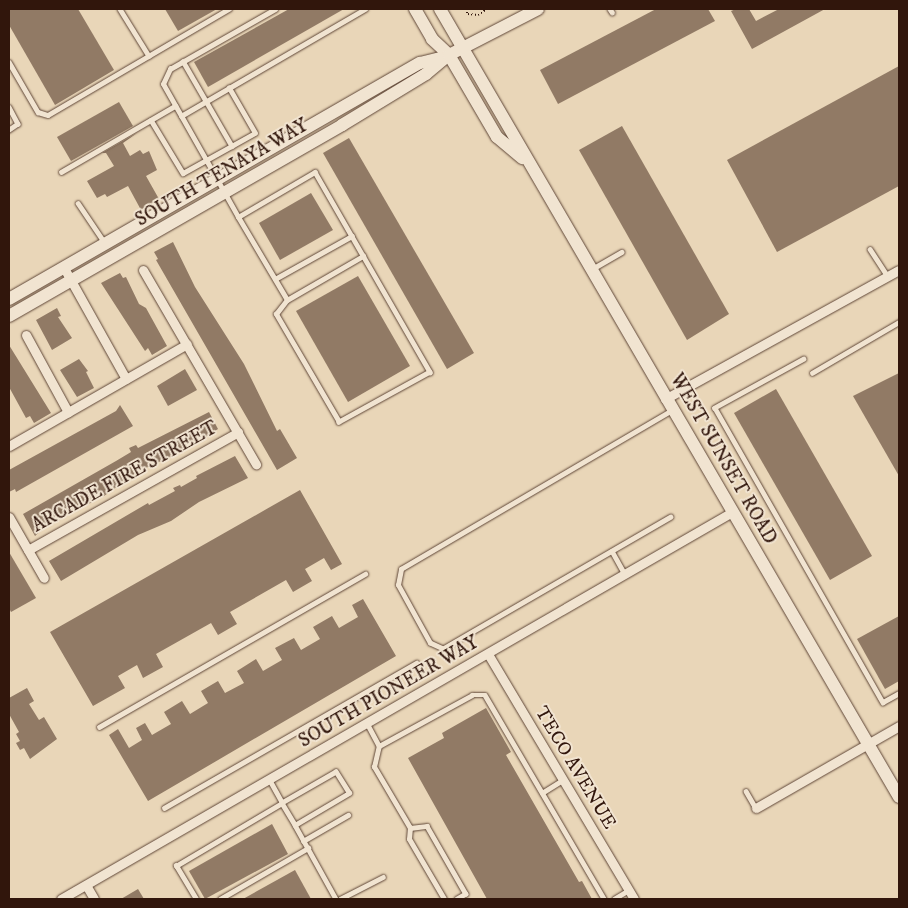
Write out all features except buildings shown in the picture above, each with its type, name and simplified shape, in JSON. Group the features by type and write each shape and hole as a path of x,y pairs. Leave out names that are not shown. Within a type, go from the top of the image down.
{"main road":[{"name":"WEST SUNSET ROAD","path":"415,9 432,39 449,55 497,137 526,161"},
{"name":"WEST SUNSET ROAD","path":"440,9 510,128 526,161 592,270 665,399 899,797"},
{"name":"SOUTH TENAYA WAY","path":"9,316 72,282 426,74 449,55 538,9"},
{"name":"SOUTH TENAYA WAY","path":"9,299 420,63 449,55"},
{"name":"WEST SUNSET ROAD","path":"887,776 899,808"}],"street":[{"path":"64,268 126,379"},
{"path":"143,270 256,464"},
{"path":"665,399 899,270"},
{"path":"26,335 68,412"},
{"path":"9,446 187,344"},
{"name":"ARCADE FIRE STREET","path":"28,550 238,432"},
{"name":"SOUTH PIONEER WAY","path":"61,899 732,512"},
{"path":"9,517 44,578"},
{"name":"TECO AVENUE","path":"488,654 634,899"},
{"path":"756,808 899,726"},
{"path":"86,886 94,899"}],"lane":[{"path":"120,9 149,56"},
{"path":"9,62 38,112 48,115 229,9"},
{"path":"275,9 170,69 163,84 287,300"},
{"path":"181,116 365,9"},
{"path":"183,62 232,146"},
{"path":"151,120 183,173 255,133 229,88"},
{"path":"60,172 175,106"},
{"path":"9,107 18,124 9,130"},
{"path":"238,217 315,172 430,372 339,422 276,314 287,300 363,256"},
{"path":"78,203 106,244"},
{"path":"275,280 352,236"},
{"path":"870,248 888,276"},
{"path":"592,270 621,252"},
{"path":"812,373 899,322"},
{"path":"804,359 715,408 883,702 899,693"},
{"path":"671,517 443,649 430,643 398,585 401,568 672,410"},
{"path":"612,551 626,574"},
{"path":"99,727 365,574"},
{"path":"164,808 416,663"},
{"path":"379,746 472,695 485,695 604,899"},
{"path":"366,724 379,746 374,767 410,828 409,839 444,899"},
{"path":"196,899 176,866 336,772 349,793 295,825"},
{"path":"268,780 336,899"},
{"path":"542,793 563,780"},
{"path":"746,791 756,808"},
{"path":"303,840 348,815"},
{"path":"410,828 426,826 466,894 457,899"},
{"path":"220,899 308,848"},
{"path":"340,899 383,877"},
{"path":"614,899 628,890"}],"path":[{"path":"465,9 468,14 478,15 487,9"}]}
